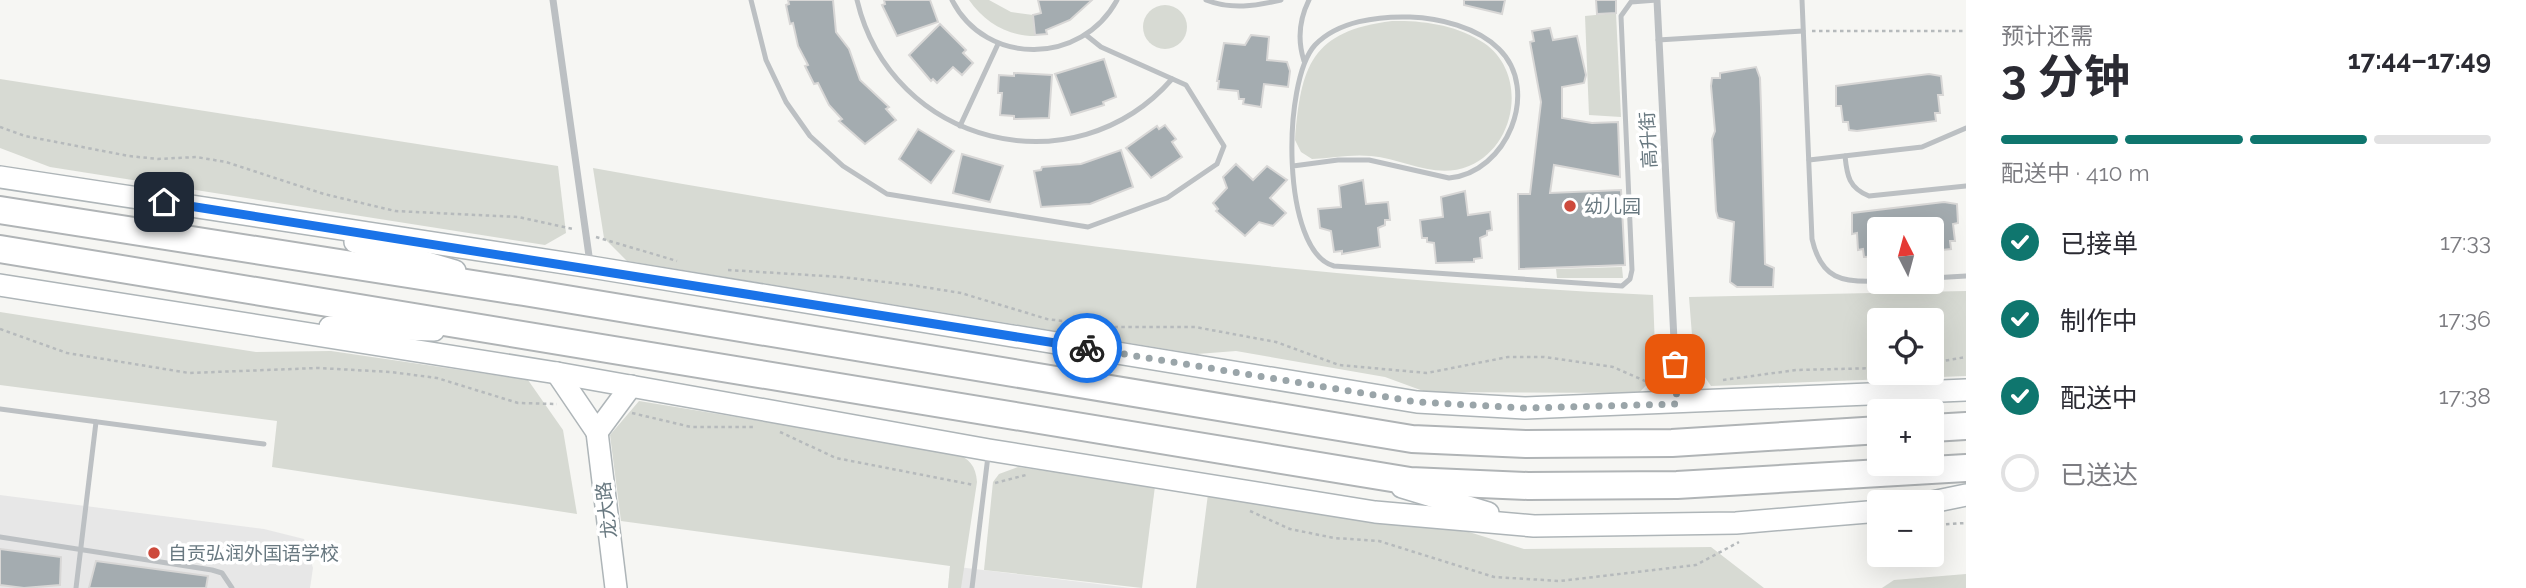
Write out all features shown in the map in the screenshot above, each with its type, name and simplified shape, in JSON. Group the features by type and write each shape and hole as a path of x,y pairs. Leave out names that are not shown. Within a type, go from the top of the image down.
{"highway":[{"path":"0,210 524,292 1412,439 1526,444 1672,443 1867,431"},
{"path":"0,248 517,332 1359,475 1410,481 1528,486 1650,485 1966,468"},
{"path":"1944,425 1966,426"}],"street":[{"path":"553,0 590,267"},
{"name":"高升街","path":"1657,0 1677,398"},
{"path":"0,177 590,267 1417,402 1525,408 1677,398 1966,390"},
{"path":"273,218 524,292"},
{"path":"1,286 557,373 989,450 1375,512 1534,526 1736,523 1867,512"},
{"path":"244,325 517,332"},
{"path":"557,373 597,432 631,386"},
{"path":"1944,422 1966,416"},
{"name":"龙大路","path":"597,432 616,588"},
{"path":"1359,475 1534,526"},
{"path":"1944,500 1966,495"},
{"path":"1944,507 1966,506"}],"lane":[{"path":"751,0 766,60 786,102 810,136 843,166 887,194 926,203 1088,227 1167,198 1217,164 1224,146 1192,92 1172,79 1101,47 1086,34"},
{"path":"857,0 867,32 888,69 918,100 960,126 1015,141 1058,141 1079,137 1119,123 1154,99 1172,79"},
{"path":"952,0 974,28 999,44 1041,51 1069,44 1086,34 1104,19 1116,0"},
{"path":"1211,1 1239,7 1281,0"},
{"path":"1309,0 1300,28 1304,61 1292,119 1293,166 1308,237 1315,253 1327,264 1622,286 1630,279 1632,265 1621,16 1631,2 1657,0"},
{"path":"1802,0 1812,239 1816,256 1825,271 1836,277 1867,282"},
{"path":"1293,166 1368,160 1436,177 1462,177 1475,172 1496,154 1517,107 1517,82 1509,60 1487,40 1438,20 1390,17 1353,23 1318,42 1304,61"},
{"path":"1658,40 1803,31"},
{"path":"960,126 999,44"},
{"path":"1809,160 1922,147 1966,128"},
{"path":"1845,156 1849,181 1856,191 1870,196 1966,186"},
{"path":"1944,277 1966,276"},
{"path":"0,409 264,444"},
{"path":"76,588 96,422"},
{"path":"972,588 989,450"},
{"path":"0,537 212,570 222,573 232,588"}],"path":[{"path":"1803,31 1966,31"},
{"path":"0,127 24,136 129,156 158,159 196,157 226,162 324,194 395,211 518,217 584,233"},
{"path":"596,237 681,262"},
{"path":"720,268 911,285 961,293 1047,319 1107,327 1195,327 1276,342 1339,365 1400,372 1427,373 1508,357 1544,357 1613,367 1640,376 1677,398"},
{"path":"0,329 67,353 189,373 318,368 391,372 437,378 517,403 580,405"},
{"path":"1944,361 1966,357"},
{"path":"1721,381 1796,370 1867,368"},
{"path":"618,407 640,417 691,427 761,428"},
{"path":"773,429 836,458 967,485 983,485"},
{"path":"992,483 1036,475"},
{"path":"1244,508 1290,529 1379,541 1494,577 1546,580 1696,565 1732,544 1742,542"},
{"path":"1944,524 1966,523"}],"shaded area":[{"path":"969,0 989,0 1011,12 1033,15 1035,36 1016,34 998,27 982,15"},
{"path":"1165,5 1174,6 1181,11 1186,18 1186,36 1181,43 1174,48 1165,49 1156,48 1149,43 1144,36 1143,27 1144,18 1149,11 1156,6"},
{"path":"1616,13 1621,117 1589,115 1585,16"},
{"path":"1392,21 1415,21 1463,32 1484,43 1498,56 1507,72 1511,108 1506,126 1498,143 1485,156 1469,166 1456,170 1432,170 1371,156 1312,159 1301,152 1295,140 1301,92 1315,56 1344,33"},
{"path":"0,79 558,166 566,233 545,245 50,167 0,148"},
{"path":"593,168 856,213 1121,250 1386,277 1653,295 1656,375 1639,393 1426,392 1385,377 1236,351 1197,354 627,261 604,238"},
{"path":"1622,267 1623,278 1557,278 1556,269"},
{"path":"1944,291 1966,291 1966,376 1944,377 1944,308 1867,308 1867,380 1711,386 1694,361 1689,297 1944,294"},
{"path":"0,312 256,352 331,351 528,380 563,430 577,514 272,467 277,421 0,385"},
{"path":"639,401 955,453 964,457 971,463 977,482 961,588 948,588 950,566 621,521 610,435"},
{"path":"1018,467 1155,486 1142,588 984,570 993,482 999,474"},
{"path":"1208,494 1469,532 1524,549 1711,547 1764,588 1196,588"},
{"name":"自贡弘润外国语学校","path":"0,495 264,529 304,539 313,568 310,588 0,588"},
{"path":"950,566 1130,588 948,588"},
{"path":"1966,574 1966,588 1882,588 1894,580"}],"building":[{"path":"788,0 833,0 836,32 849,49 860,80 889,107 886,109 896,120 865,144 839,121 842,119 829,105 818,83 814,84 798,46 793,23 790,24 786,5 789,4"},
{"path":"884,0 930,0 938,22 897,36 882,5 885,4"},
{"path":"1038,0 1092,0 1070,20 1046,30 1047,34 1035,35 1033,15 1041,13"},
{"path":"1464,0 1505,0 1502,14 1464,5"},
{"path":"1596,0 1616,0 1616,13 1597,14"},
{"path":"940,24 966,50 963,53 973,63 962,75 953,67 937,83 933,79 931,81 909,55"},
{"path":"1550,28 1553,40 1577,36 1586,75 1584,83 1562,87 1562,118 1592,123 1618,122 1620,177 1554,165 1550,193 1621,190 1625,265 1519,269 1518,194 1530,194 1541,102 1530,42 1534,41 1532,31"},
{"path":"1251,35 1269,37 1267,60 1287,62 1290,71 1288,87 1264,84 1261,107 1243,104 1244,99 1239,99 1238,91 1218,89 1224,43 1245,45"},
{"path":"1104,59 1116,97 1103,102 1104,105 1071,115 1055,74"},
{"path":"1756,67 1760,78 1765,264 1774,268 1773,287 1737,287 1730,282 1734,222 1718,218 1716,211 1712,139 1715,131 1711,86 1712,78 1720,78 1720,73"},
{"path":"1014,73 1052,75 1049,118 1014,119 1014,116 1000,115 1002,93 998,93 999,75 1014,76"},
{"path":"1929,74 1941,76 1943,95 1938,95 1940,113 1935,113 1936,121 1857,131 1849,130 1848,122 1843,122 1841,106 1836,106 1836,86"},
{"path":"1165,125 1176,139 1172,142 1182,157 1151,178 1126,148 1157,126 1159,129"},
{"path":"918,129 954,151 931,183 899,159"},
{"path":"1121,150 1133,187 1090,204 1041,207 1034,171 1041,170 1042,167 1081,164"},
{"path":"962,154 1003,166 990,202 953,193"},
{"path":"1236,164 1253,180 1267,166 1287,180 1270,198 1286,213 1273,226 1259,222 1245,236 1216,211 1218,209 1213,203 1227,188 1223,177"},
{"path":"1363,180 1366,204 1388,202 1390,220 1385,220 1385,225 1378,228 1380,247 1342,254 1342,251 1334,252 1331,231 1320,228 1318,209 1341,207 1339,186"},
{"path":"1465,191 1468,215 1490,212 1492,230 1480,238 1482,258 1474,259 1474,262 1436,263 1434,243 1422,238 1420,220 1443,217 1441,197"},
{"path":"1944,202 1957,204 1958,223 1953,224 1955,241 1950,241 1951,249 1944,250 1944,217 1867,217 1867,257 1864,257 1863,249 1858,250 1857,233 1852,234 1852,213"},
{"path":"0,549 61,557 60,585 24,588 0,585"},
{"path":"96,561 208,576 206,588 89,588"}],"way so far":[{"path":"1087,348 1417,402 1525,408 1677,404 1675,364"}],"place":[{"name":"幼儿园","path":"1570,206"},
{"name":"自贡弘润外国语学校","path":"154,553"}],"route":[{"path":"164,202 590,267 1087,348"}]}
